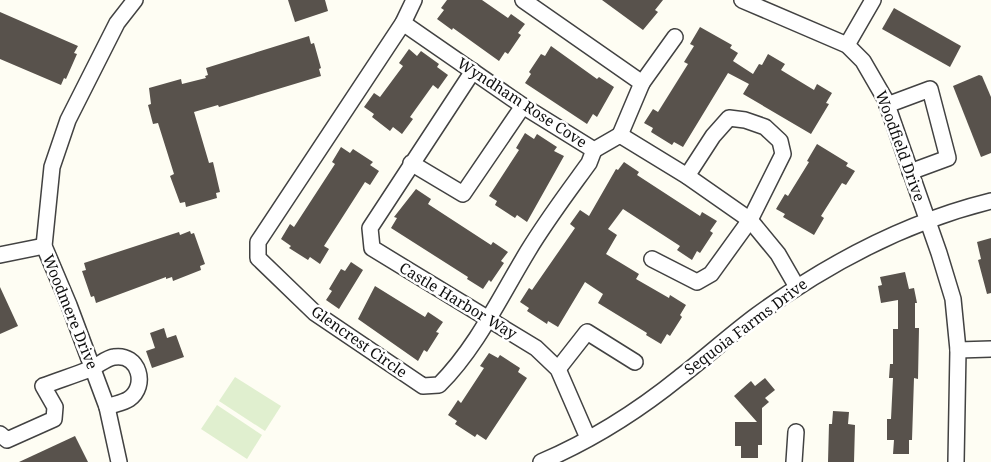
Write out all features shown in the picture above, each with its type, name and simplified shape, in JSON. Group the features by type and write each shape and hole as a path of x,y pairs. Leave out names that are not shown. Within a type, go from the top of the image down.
{"street":[{"name":"Woodmere Drive","path":"119,462 107,407 69,304 44,246 52,167 68,120 117,23 135,0"},
{"name":"Glencrest Circle","path":"414,0 403,24 258,242 258,258 315,313 423,386 439,385 456,368 488,320 529,250 589,163 594,150"},
{"path":"522,0 642,83"},
{"name":"Woodfield Drive","path":"742,0 847,45 863,61 887,105 928,221 952,299 958,350 956,462"},
{"path":"847,45 873,0"},
{"name":"Wyndham Rose Cove","path":"403,24 522,106 594,150 620,135"},
{"path":"675,37 642,83 620,135 687,176 750,220 778,254 797,287"},
{"name":"Castle Harbor Way","path":"472,71 370,228 372,248 536,348 558,369 588,438"},
{"path":"887,105 930,89 948,158 910,172"},
{"path":"411,163 462,194 522,106"},
{"path":"652,259 697,282 711,274 750,220 783,154 780,140 765,127 745,120 729,118 713,136 687,176"},
{"name":"Sequoia Farms Drive","path":"540,462 588,438 646,403 756,316 797,287 838,262 928,221 991,201"},
{"path":"0,254 44,246"},
{"path":"558,369 587,332 635,362"},
{"path":"958,350 991,349"},
{"path":"0,434 7,440 54,419 55,407 43,386 92,368 114,357 124,358 134,363 140,375 138,386 129,398 107,407"},
{"path":"794,462 796,432"}],"green space":[{"path":"235,377 281,406 265,431 219,401"},
{"path":"217,405 262,435 247,459 201,429"}],"building":[{"path":"288,0 325,0 328,11 295,22"},
{"path":"447,0 482,0 508,18 511,14 525,24 518,33 521,35 508,54 505,52 499,61 453,28 452,30 437,19 444,10 441,8"},
{"path":"602,0 663,0 655,10 658,12 643,30"},
{"path":"894,8 961,46 950,67 882,29"},
{"path":"0,12 78,46 74,53 77,54 66,79 64,78 61,85 0,59"},
{"path":"700,27 732,45 730,48 738,53 733,61 753,74 759,64 762,65 768,54 785,64 781,70 814,90 817,84 832,93 826,103 829,104 811,134 743,94 749,84 728,73 683,147 674,142 672,145 651,132 653,128 644,123 653,109 658,112 688,64 684,62 694,46 690,44"},
{"path":"309,36 311,44 314,43 321,68 319,69 321,76 219,107 218,105 194,112 209,163 213,162 220,192 216,193 217,198 186,207 185,202 180,203 170,176 174,174 158,123 153,124 148,105 151,104 149,88 181,79 182,84 206,78 205,76 208,75 206,68"},
{"path":"551,46 597,79 599,77 614,87 597,117 593,114 587,124 525,83 531,74 529,72 541,54 545,56"},
{"path":"409,49 417,56 421,51 439,64 437,67 448,75 438,89 433,85 410,117 413,119 402,134 393,127 390,131 372,117 374,114 364,107 374,93 380,97 403,66 399,63"},
{"path":"979,75 982,76 991,97 991,153 981,157 953,86"},
{"path":"525,133 534,139 537,134 557,147 554,151 564,156 527,222 517,215 515,218 495,205 497,201 489,196 519,150 516,148"},
{"path":"817,144 848,163 846,166 855,171 846,185 842,183 821,216 824,218 814,235 783,217 785,214 776,209 785,194 788,196 809,162 807,161"},
{"path":"341,147 350,153 353,149 373,162 370,165 379,171 370,185 365,182 324,246 329,249 320,264 310,257 308,260 289,248 291,246 281,239 290,224 294,227 335,164 332,162"},
{"path":"624,162 639,172 637,175 700,216 702,212 717,221 710,231 713,233 700,253 697,251 692,260 677,250 680,246 623,209 608,229 617,235 606,254 639,274 636,279 669,298 670,295 686,305 680,315 682,317 670,336 667,334 661,344 646,335 647,333 598,303 603,294 585,282 558,327 548,321 547,324 527,311 529,308 520,302 529,288 532,290 575,228 570,224 580,210 589,216 616,169 618,170"},
{"path":"416,189 431,199 428,204 491,245 493,242 508,252 501,261 504,263 491,282 489,280 483,289 467,279 468,277 391,228 397,218 394,217"},
{"path":"190,231 191,234 194,233 205,264 200,266 201,270 173,281 172,277 166,279 166,277 96,303 94,296 91,297 82,271 86,270 84,263 179,232 180,235"},
{"path":"991,238 991,293 987,294 978,260 981,259 977,242"},
{"path":"351,262 363,270 339,309 326,300 332,291 329,289 341,269 345,271"},
{"path":"905,272 909,289 914,288 917,303 915,303 915,328 919,328 918,379 914,378 912,440 909,440 909,454 893,454 894,440 887,440 887,419 891,419 893,378 889,378 890,364 893,364 893,329 898,329 898,300 881,303 878,286 882,285 880,277"},
{"path":"375,286 425,317 428,312 443,322 436,332 439,333 427,352 424,350 418,361 358,319"},
{"path":"0,287 18,326 0,334"},
{"path":"164,328 167,338 176,335 184,357 152,368 146,351 155,348 150,333"},
{"path":"489,353 498,358 500,355 520,368 518,372 527,378 486,440 477,434 475,437 455,424 457,421 448,415 458,400 461,403 484,368 480,366"},
{"path":"765,378 775,390 765,398 769,402 762,408 762,445 758,445 758,458 741,458 741,446 735,446 735,422 757,422 734,396 751,381 755,386"},
{"path":"833,411 849,412 848,424 855,425 854,462 828,462 829,424 832,424"},
{"path":"75,436 88,462 19,462"}]}
